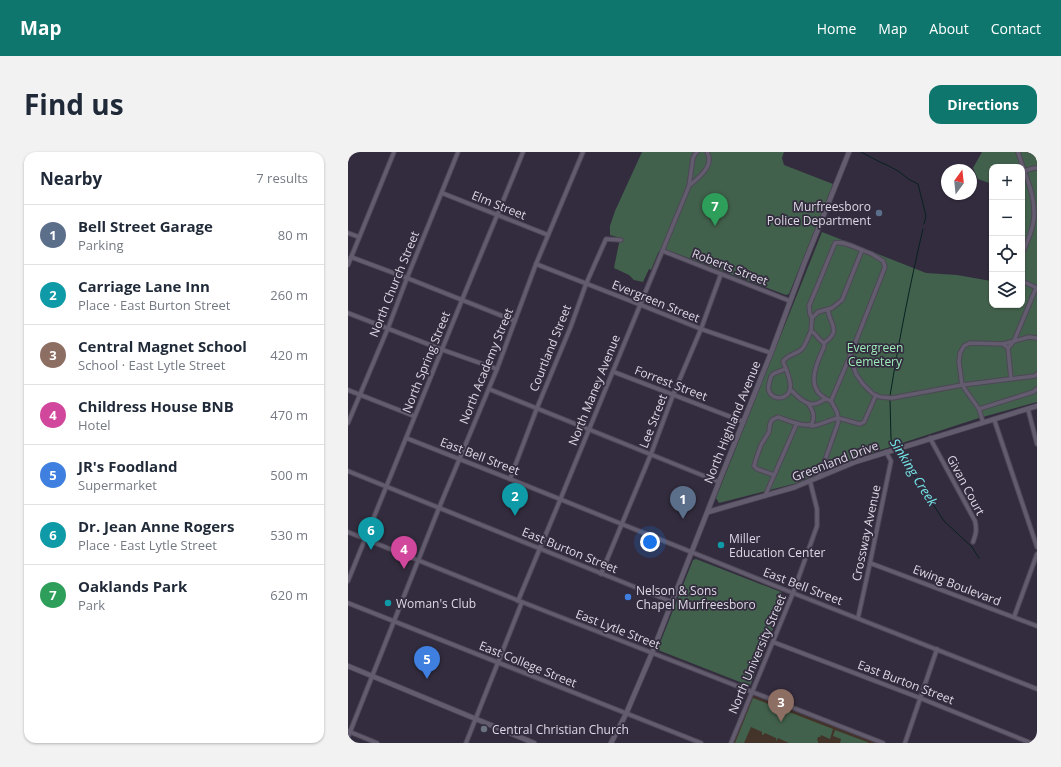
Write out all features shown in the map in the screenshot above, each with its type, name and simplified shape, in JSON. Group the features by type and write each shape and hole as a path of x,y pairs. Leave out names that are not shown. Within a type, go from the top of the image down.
{"street":[{"path":"348,265 394,152"},
{"name":"North Church Street","path":"348,423 388,328 458,152"},
{"name":"North Spring Street","path":"348,581 414,416 443,350 523,152"},
{"name":"North Academy Street","path":"348,737 439,508 497,369 536,264 583,152"},
{"path":"689,186 693,158 697,152"},
{"path":"689,186 707,168 709,158 707,152"},
{"name":"North Highland Avenue","path":"612,743 652,653 849,152"},
{"path":"1018,152 1022,164"},
{"path":"1025,171 1037,168"},
{"path":"1025,174 1035,199 1036,214 1025,246"},
{"name":"North Maney Avenue","path":"466,743 498,663 540,548 614,372 640,304 689,186"},
{"name":"Elm Street","path":"442,193 548,235"},
{"path":"348,233 359,238"},
{"name":"Courtland Street","path":"510,479 536,408 606,238 621,240"},
{"path":"826,399 814,405 800,399 790,389 786,368 783,362 785,358 803,348 811,331 812,318 809,306 810,301 835,242 839,242 878,257 883,261 884,267 831,401"},
{"path":"812,318 818,312 832,308 842,300 862,250"},
{"name":"Roberts Street","path":"663,251 790,301"},
{"path":"351,257 515,321"},
{"name":"Evergreen Street","path":"536,264 701,329 771,353"},
{"name":"Lee Street","path":"601,574 701,329 721,274"},
{"path":"1008,348 1014,341 1036,288 1025,282"},
{"path":"820,477 838,423 837,412 831,401 826,399 814,385 813,378 824,343 834,332 828,309"},
{"path":"348,313 443,350 497,369"},
{"path":"811,331 814,332 824,343"},
{"path":"983,422 979,409 962,385 959,362 960,352 964,346 970,343 1003,344 1029,337 1037,338"},
{"path":"1003,344 1008,348 1011,379"},
{"path":"850,356 856,374 863,384 873,394 880,397 890,398 962,385 1036,377"},
{"path":"786,368 771,376 768,388 769,394 780,398 787,395 790,389"},
{"name":"Forrest Street","path":"614,372 744,422"},
{"path":"489,389 719,482"},
{"path":"979,409 1033,392 1037,389"},
{"path":"348,390 414,416"},
{"path":"774,475 757,469 754,466 761,445 769,432 772,420 778,417 797,423 816,426 838,418 860,424 864,422 876,396"},
{"path":"808,403 812,409 814,417 810,426"},
{"path":"812,409 814,405"},
{"name":"Greenland Drive","path":"708,512 795,487 855,462 1037,406"},
{"path":"1028,409 1037,444"},
{"path":"994,419 1037,547"},
{"path":"765,496 797,423"},
{"name":"East Bell Street","path":"406,438 561,499 793,594 858,618 1037,689"},
{"name":"Givan Court","path":"930,438 975,521 977,534 973,542"},
{"name":"Crossway Avenue","path":"858,618 890,461 886,452"},
{"name":"East Burton Street","path":"348,471 672,602"},
{"name":"North University Street","path":"731,743 793,594 816,526 818,518 817,509 810,481"},
{"name":"East Lytle Street","path":"348,532 882,743"},
{"path":"1014,617 1037,554"},
{"name":"Ewing Boulevard","path":"870,563 1037,626"},
{"name":"East College Street","path":"348,602 701,743"},
{"name":"East Burton Street","path":"773,642 920,698 1031,743"},
{"path":"904,743 937,649"},
{"path":"348,666 534,743"},
{"path":"349,732 377,743"}],"shaded area":[{"path":"752,696 754,696 876,743 733,743"}],"green space":[{"path":"642,152 784,152 782,158 784,165 833,184 789,294 786,295 662,248 643,282 634,280 629,275 614,268 620,238 610,235 610,226 615,211"},
{"name":"Evergreen Cemetery","path":"982,152 1037,152 1037,402 979,418 847,461 797,483 719,503 716,498 822,232 926,273 957,275 989,281 989,308 1025,308 1025,164 989,164 989,183 978,179 977,164 975,164"},
{"path":"696,559 781,592 785,599 750,686 658,650 693,560"},
{"path":"753,698 833,729 830,739 821,735 818,737 818,743 789,743 778,738 776,741 776,738 765,733 762,735 762,732 751,727 744,743 735,743"},
{"path":"835,730 869,743 840,743 841,739 833,736"}],"waterway":[{"name":"Sinking Creek","path":"861,152 898,171 918,184 926,216 924,224"},
{"name":"Sinking Creek","path":"890,396 905,312 923,229"},
{"name":"Sinking Creek","path":"890,399 891,439 896,448"},
{"name":"Sinking Creek","path":"898,451 944,521 972,547 979,558"}],"place":[{"name":"Murfreesboro Police Department","path":"879,213"},
{"name":"Oaklands Park","path":"715,226"},
{"name":"Carriage Lane Inn","path":"515,516"},
{"name":"Bell Street Garage","path":"683,519"},
{"name":"Miller Education Center","path":"721,545"},
{"name":"Dr. Jean Anne Rogers","path":"371,550"},
{"name":"Childress House BNB","path":"404,569"},
{"name":"Nelson & Sons Chapel Murfreesboro","path":"628,597"},
{"name":"Woman's Club","path":"388,603"},
{"name":"JR's Foodland","path":"427,679"},
{"name":"Central Magnet School","path":"781,722"},
{"name":"Central Christian Church","path":"484,729"}]}
